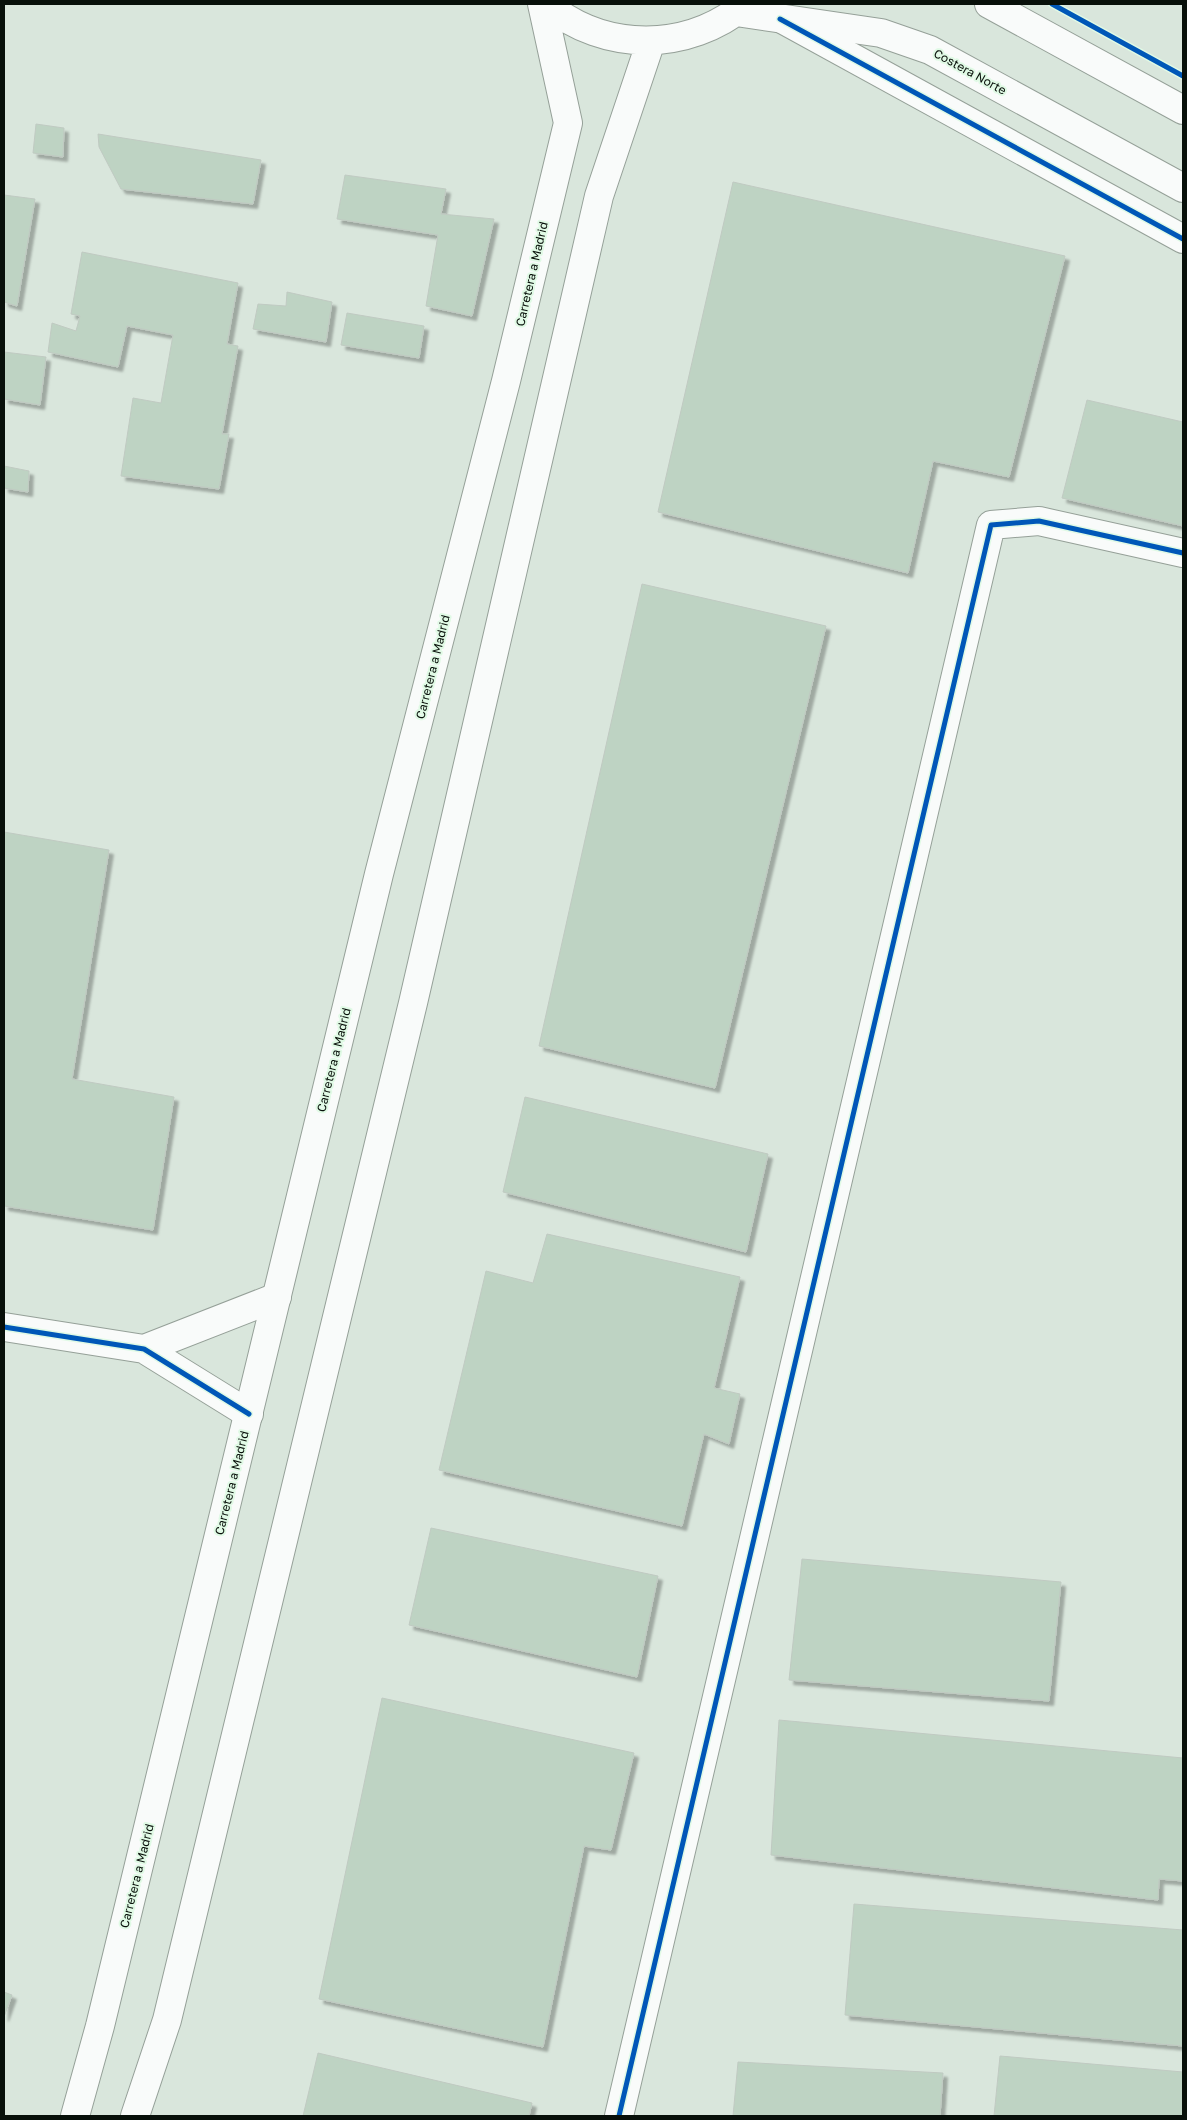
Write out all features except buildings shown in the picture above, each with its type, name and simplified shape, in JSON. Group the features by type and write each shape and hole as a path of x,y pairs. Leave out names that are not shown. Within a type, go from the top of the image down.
{"main road":[{"name":"Carretera a Madrid","path":"75,2116 100,2026 379,874 506,381 568,123 542,4"},
{"path":"546,4 574,23 592,31 618,38 651,41 674,39 710,28 741,8"},
{"path":"989,4 1183,110"},
{"name":"Costera Norte","path":"741,8 780,19 881,33 930,50 1183,188"},
{"path":"780,19 1183,239"},
{"path":"135,2116 167,2020 399,1061 598,196 651,41"},
{"path":"619,2116 991,525 1039,521 1183,553"},
{"path":"144,1349 277,1297"},
{"path":"4,1327 144,1349 248,1414"}],"cycle path":[{"path":"1052,4 1183,76"},
{"path":"780,19 1183,239"},
{"path":"619,2116 991,525 1039,521 1183,553"},
{"path":"4,1327 144,1349 249,1414"}]}
